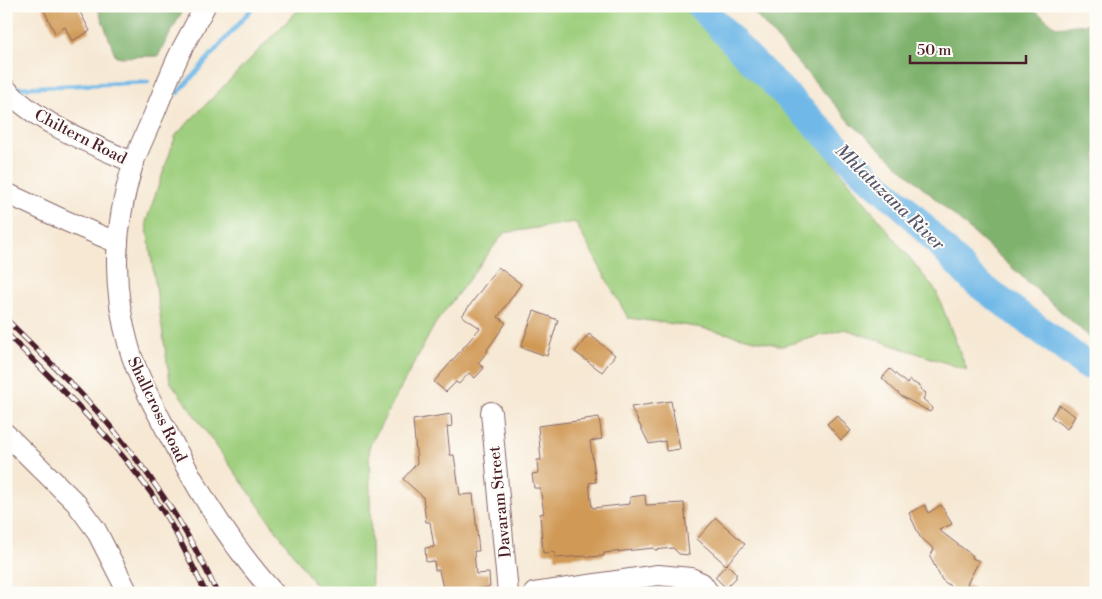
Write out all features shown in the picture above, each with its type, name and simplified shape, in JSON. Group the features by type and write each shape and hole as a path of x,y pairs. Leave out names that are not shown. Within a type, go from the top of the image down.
{"street":[{"name":"Shallcross Road","path":"206,6 180,54 134,163 122,209 118,243 117,286 129,348 143,383 194,482 227,535 274,593"},
{"name":"Chiltern Road","path":"6,89 30,110 55,125 134,163"},
{"path":"6,193 118,243"},
{"name":"Davaram Street","path":"491,412 508,593"},
{"path":"6,434 81,510 96,530 128,593"},
{"path":"534,593 658,576 691,578 702,584 709,593"}],"green space":[{"path":"97,6 185,6 158,56 116,57"},
{"path":"302,6 708,6 936,291 967,370 845,329 782,346 697,327 628,318 575,222 504,233 435,324 369,447 372,593 321,593 170,381 146,222 176,135"},
{"path":"748,6 1029,6 1056,27 1096,23 1096,343 852,124"}],"building":[{"path":"42,6 77,6 90,31 72,41 65,27 55,33"},
{"path":"498,267 521,284 498,317 506,323 478,363 484,368 475,378 469,373 459,384 456,382 446,392 434,382 480,328 462,316"},
{"path":"534,311 558,320 547,356 521,347"},
{"path":"589,334 615,355 602,372 575,352"},
{"path":"890,369 907,384 909,380 921,387 920,389 926,393 923,399 933,408 930,412 901,396 882,378"},
{"path":"671,401 680,449 666,451 665,441 649,444 631,407"},
{"path":"1059,405 1075,416 1067,429 1051,417"},
{"path":"451,414 452,426 447,427 450,455 454,455 460,495 473,494 479,551 474,551 476,574 489,573 490,587 473,589 473,593 444,593 439,570 435,570 434,561 426,562 425,548 434,547 430,522 426,522 423,497 403,479 417,463 413,420"},
{"path":"837,415 851,431 841,440 827,424"},
{"path":"599,417 602,439 590,441 596,482 589,483 592,508 630,504 630,497 645,495 646,505 684,503 689,555 679,554 673,548 604,553 604,556 587,557 555,558 555,552 543,553 540,514 544,513 540,488 534,488 532,474 538,473 537,460 541,460 538,426"},
{"path":"925,505 928,513 941,505 952,524 939,530 973,556 972,558 979,561 967,584 981,593 949,593 953,588 942,580 930,557 934,549 920,537 909,513"},
{"path":"716,518 745,544 726,565 697,539"},
{"path":"727,564 736,573 736,578 726,588 715,577"}],"waterway":[{"path":"178,93 254,6"},
{"name":"Mhlatuzana River","path":"700,6 746,55 865,174 904,207 974,281 1086,365 1096,366"},
{"path":"15,88 148,82"}],"railway":[{"path":"6,319 62,374 130,451 172,509 196,550 217,593"},
{"path":"6,333 82,410 135,471 166,517 206,593"}]}
